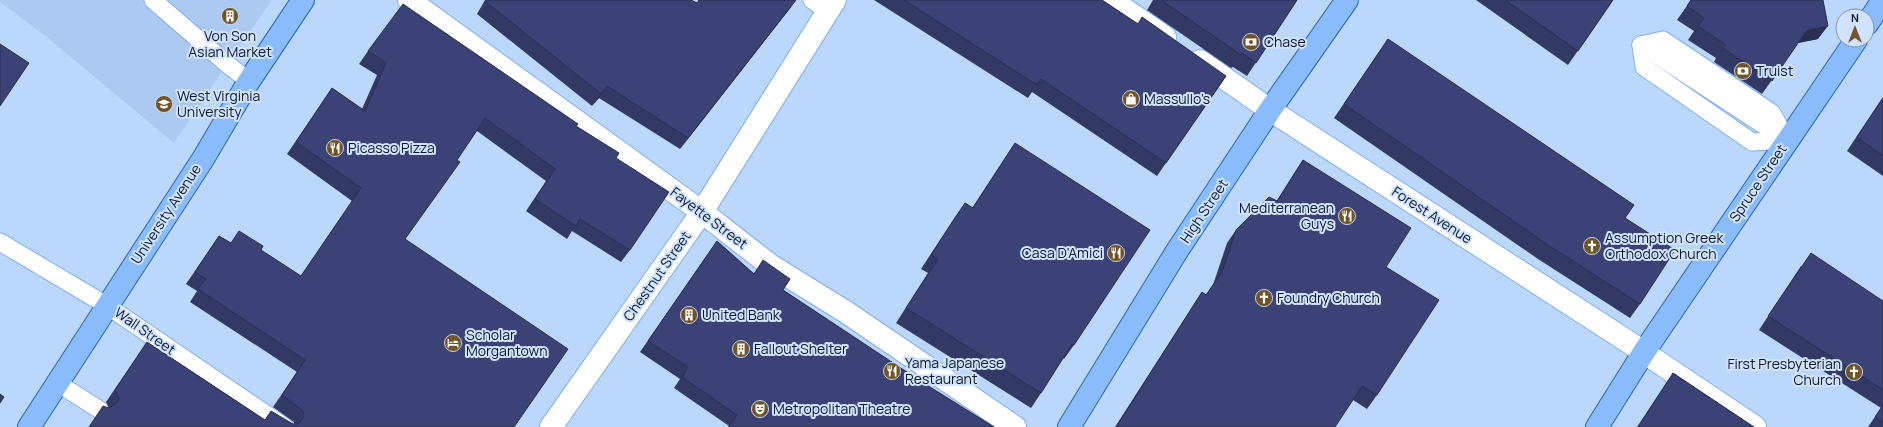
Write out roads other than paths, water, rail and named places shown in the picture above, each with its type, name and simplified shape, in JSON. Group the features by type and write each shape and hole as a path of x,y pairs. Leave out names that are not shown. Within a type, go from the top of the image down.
{"main road":[{"name":"University Avenue","path":"28,427 106,305 203,159 249,81 303,0"},
{"name":"High Street","path":"1069,427 1177,251 1270,110 1347,0"},
{"path":"1875,12 1883,0"},
{"name":"Spruce Street","path":"1597,427 1644,352 1850,48"}],"street":[{"name":"Fayette Street","path":"409,0 702,212 770,265 846,312 1015,427"},
{"name":"Forest Avenue","path":"1111,0 1270,110 1644,352 1754,427"},
{"name":"Chestnut Street","path":"551,427 702,212 825,4"}],"lane":[{"path":"153,0 249,81"},
{"path":"1663,40 1772,113 1787,140 1752,142 1644,67 1641,45 1663,40"},
{"name":"Wall Street","path":"0,242 106,305 285,427"},
{"path":"56,382 100,410"}],"place":[{"name":"Von Son Asian Market","path":"230,16"},
{"name":"Chase","path":"1251,42"},
{"name":"Truist","path":"1743,71"},
{"name":"Massullo's","path":"1131,99"},
{"name":"West Virginia University","path":"164,104"},
{"name":"Picasso Pizza","path":"335,148"},
{"name":"Mediterranean Guys","path":"1347,216"},
{"name":"Assumption Greek Orthodox Church","path":"1592,246"},
{"name":"Casa D'Amici","path":"1116,253"},
{"name":"Foundry Church","path":"1264,298"},
{"name":"United Bank","path":"689,315"},
{"name":"Scholar Morgantown","path":"453,343"},
{"name":"Fallout Shelter","path":"741,349"},
{"name":"Yama Japanese Restaurant","path":"892,371"},
{"name":"First Presbyterian Church","path":"1854,372"},
{"name":"Metropolitan Theatre","path":"760,409"}]}
